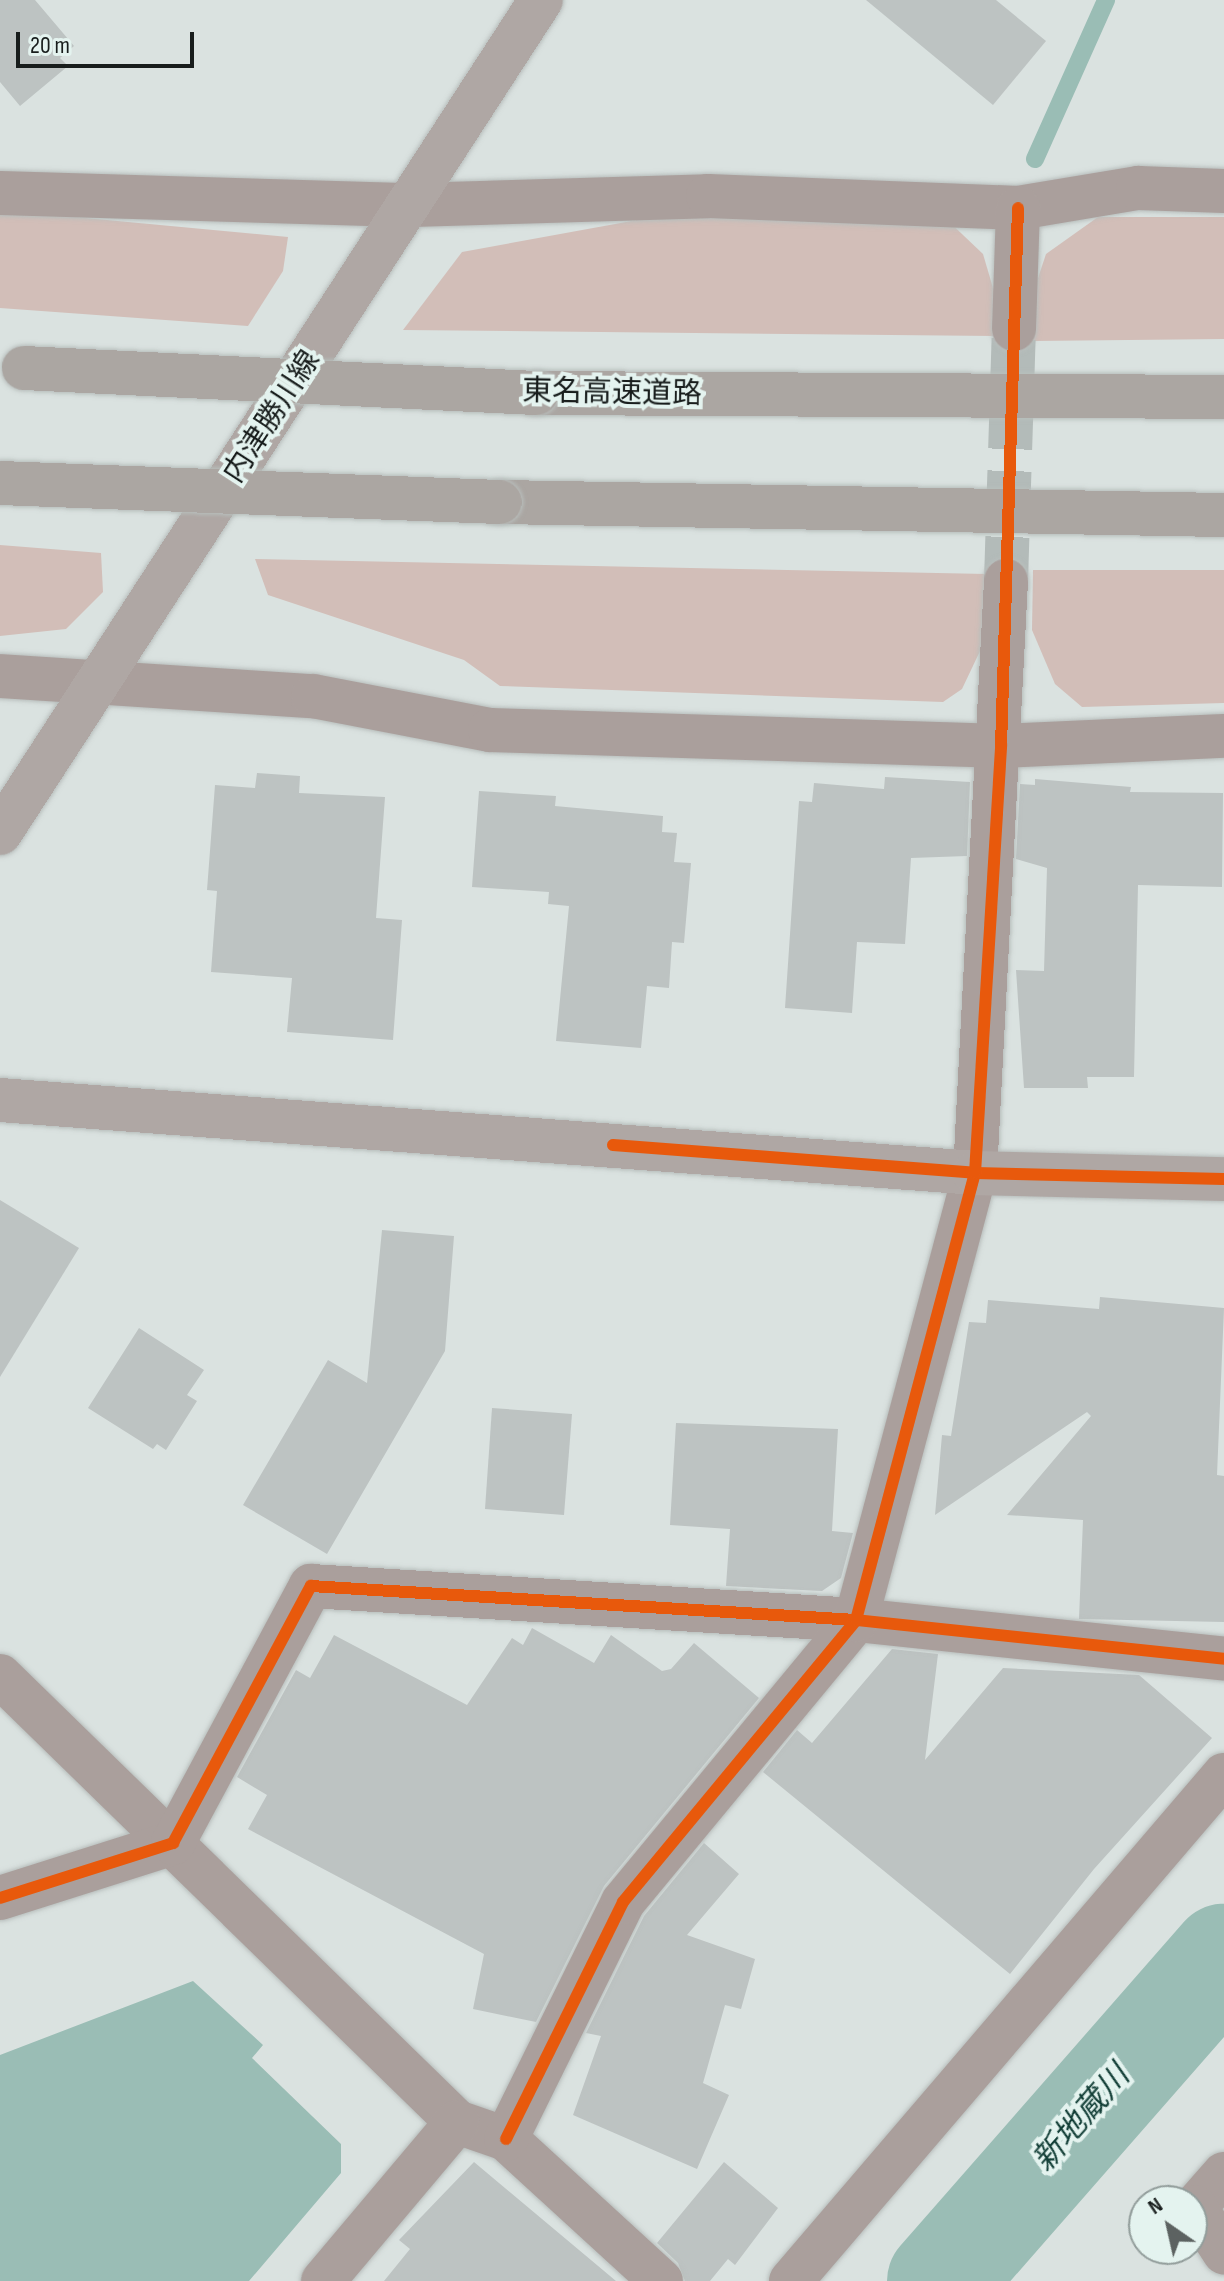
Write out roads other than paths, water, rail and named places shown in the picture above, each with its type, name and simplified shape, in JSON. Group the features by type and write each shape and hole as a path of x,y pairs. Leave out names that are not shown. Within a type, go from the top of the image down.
{"highway":[{"name":"東名高速道路","path":"12,367 536,393 1224,397"},
{"path":"0,483 500,502 1224,515"}],"street":[{"name":"内津勝川線","path":"0,833 411,205 541,0"},
{"path":"0,193 411,205 708,196 1018,208 1138,188 1224,191"},
{"path":"1014,329 1018,208"},
{"path":"506,2139 623,1902 856,1620 975,1173 1001,746 1006,581"},
{"path":"0,676 313,696 490,730 1001,746 1224,736"},
{"path":"0,1100 975,1173 1224,1179"},
{"path":"0,1898 173,1843 311,1586 856,1620 1224,1659"},
{"path":"0,1676 457,2122 506,2139 661,2281"},
{"path":"791,2281 1224,1775"},
{"path":"323,2281 457,2122"},
{"path":"1224,2174 1195,2207 1224,2252"}],"waterway":[{"path":"1035,159 1106,0"},
{"name":"新地蔵川","path":"940,2281 1224,1957"}],"tunnel":[{"path":"1006,581 1014,329"}]}
